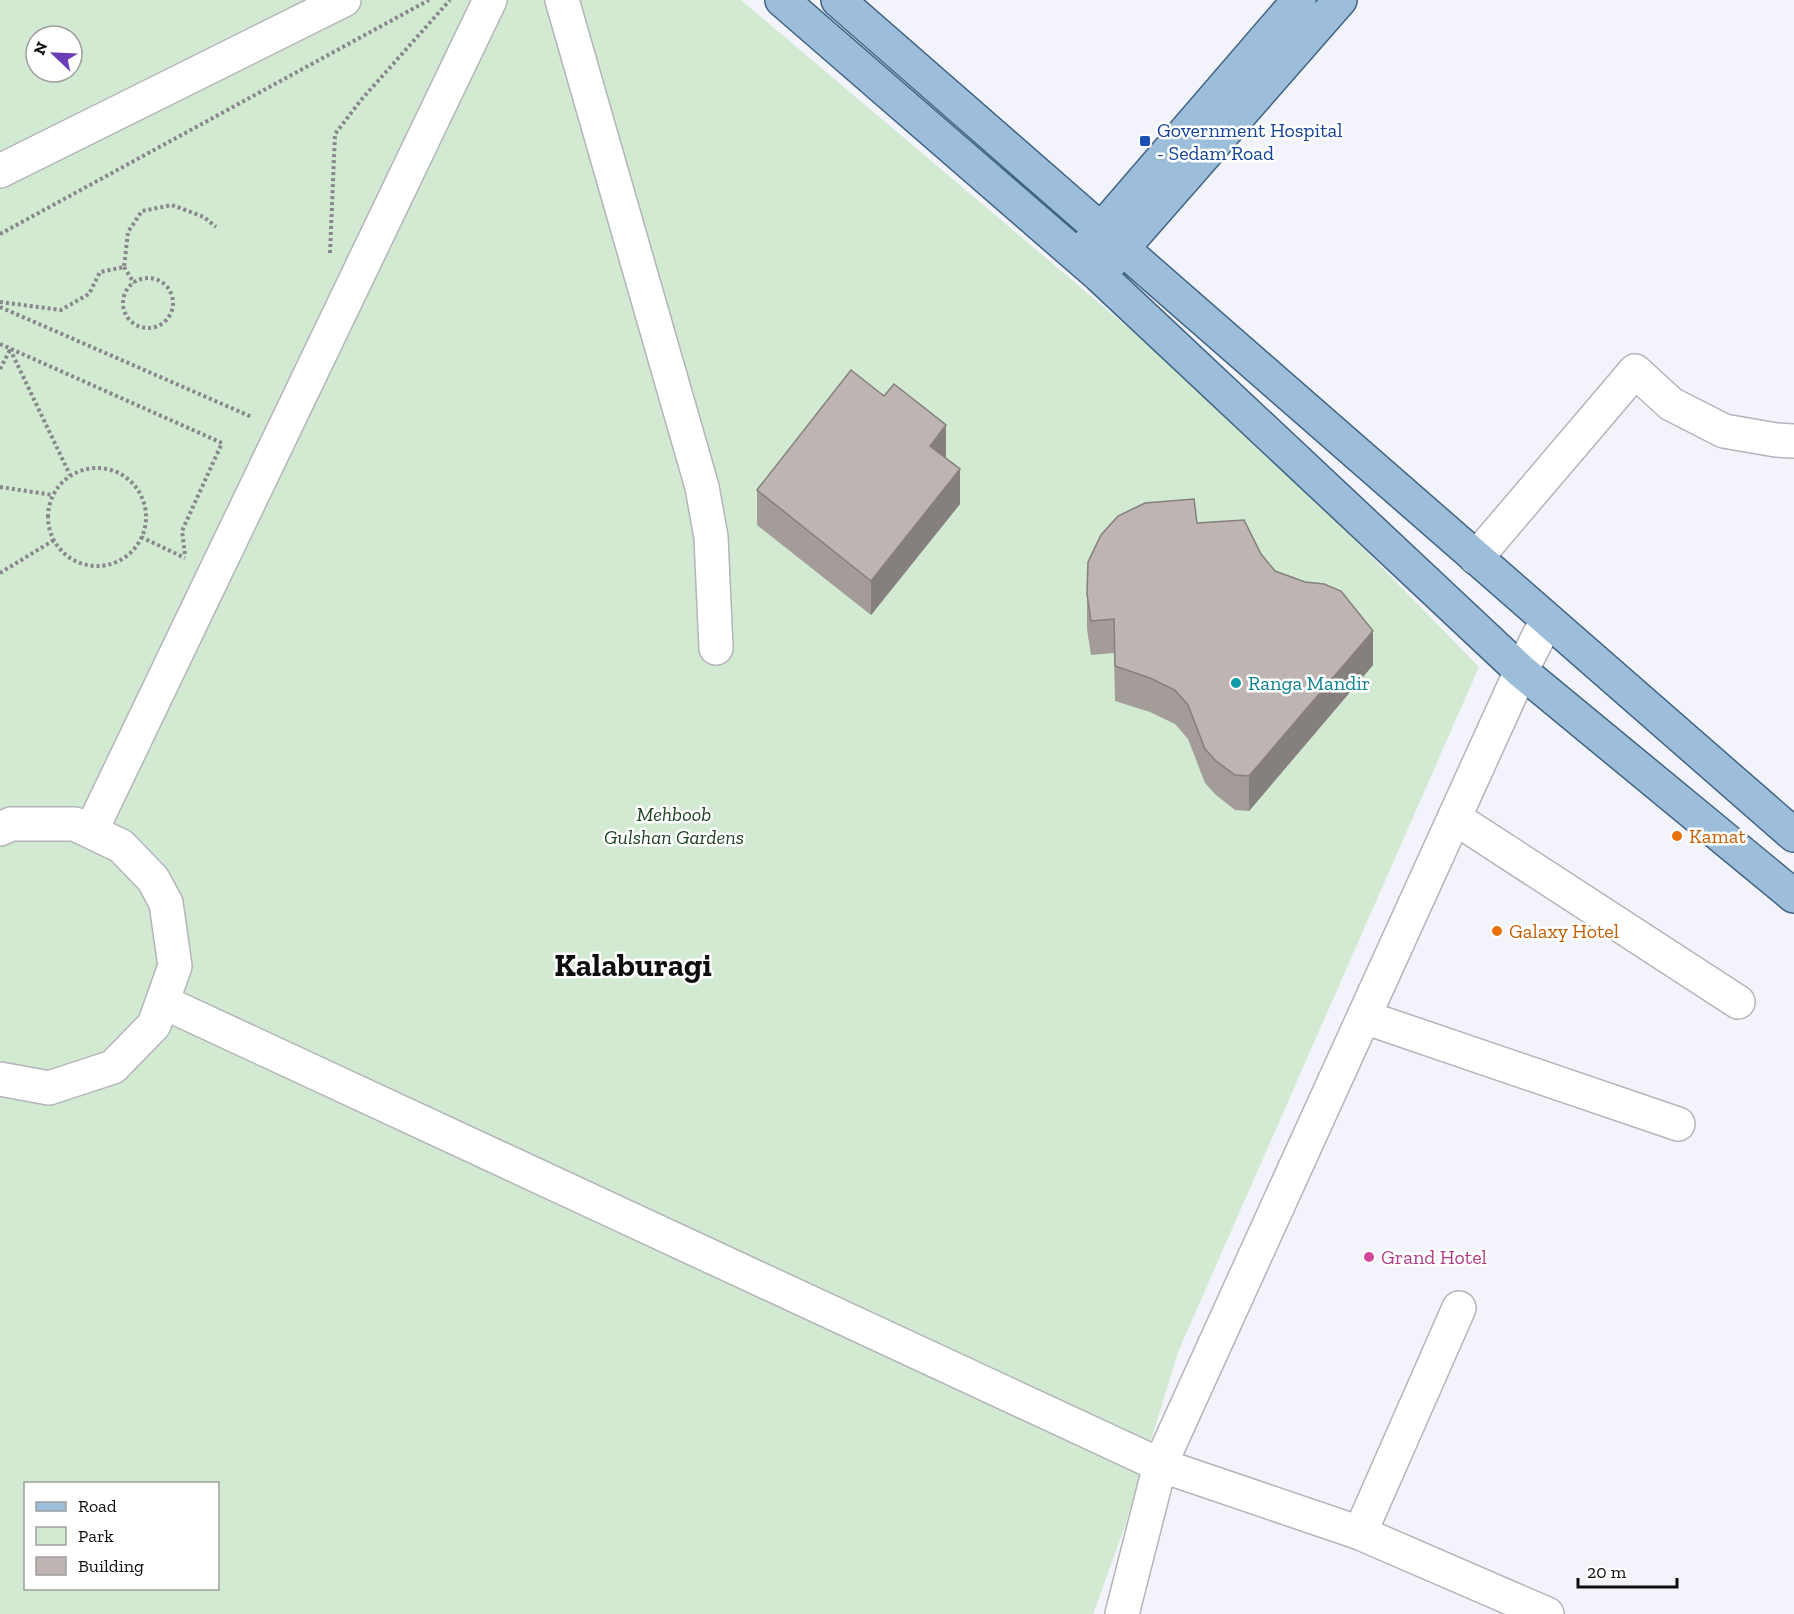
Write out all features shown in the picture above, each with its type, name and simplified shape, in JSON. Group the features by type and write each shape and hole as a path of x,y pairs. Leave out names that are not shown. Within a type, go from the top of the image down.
{"main road":[{"path":"782,0 1088,266 1521,671 1794,896"},
{"path":"838,0 1794,836"},
{"path":"1112,240 1299,0"},
{"path":"1088,266 1340,0"}],"street":[{"path":"0,171 344,0"},
{"path":"91,831 490,0"},
{"path":"562,0 702,487 711,537 716,648"},
{"path":"1476,558 1635,371 1671,404 1724,431 1776,441 1794,441"},
{"path":"1122,1614 1160,1465 1521,671 1547,620"},
{"path":"1455,818 1738,1002"},
{"path":"0,829 11,824 75,824 121,846 153,879 166,903 175,966 154,1025 113,1067 49,1088 0,1079"},
{"path":"163,1002 1160,1465 1360,1533 1546,1614"},
{"path":"1364,1017 1678,1124"},
{"path":"1360,1533 1459,1308"}],"path":[{"path":"0,234 429,0"},
{"path":"329,261 335,134 361,100 450,0"},
{"path":"134,283 124,267 128,232 142,211 172,205 204,217 216,227"},
{"path":"0,304 61,310 89,294 100,272 124,267"},
{"path":"149,278 158,280 170,290 173,307 166,321 152,329 136,325 129,320 123,305 124,296 134,283 149,278"},
{"path":"0,304 283,431"},
{"path":"0,344 222,443 182,531 186,565"},
{"path":"0,369 10,349"},
{"path":"10,349 70,475"},
{"path":"100,467 116,471 129,479 139,492 145,507 145,522 141,537 132,552 118,561 102,566 85,565 70,558 57,547 50,532 48,515 53,495 58,486 70,475 84,469 100,467"},
{"path":"0,487 53,495"},
{"path":"141,537 185,558"},
{"path":"0,573 54,540"}],"green space":[{"name":"Mehboob Gulshan Gardens","path":"0,0 741,0 1241,423 1479,667 1178,1352 1125,1526 1093,1614 0,1614"}],"building":[{"path":"851,370 884,396 894,384 946,425 930,446 960,469 871,581 757,490"},
{"name":"Ranga Mandir","path":"1194,499 1197,523 1244,520 1261,554 1275,571 1305,582 1324,584 1341,591 1373,631 1249,776 1235,775 1216,761 1205,749 1188,705 1175,690 1150,678 1115,666 1114,619 1091,621 1087,594 1088,562 1101,535 1118,516 1145,503"}],"place":[{"name":"Government Hospital - Sedam Road","path":"1145,141"},
{"name":"Ranga Mandir","path":"1236,683"},
{"name":"Kamat","path":"1677,836"},
{"name":"Galaxy Hotel","path":"1497,931"},
{"name":"Grand Hotel","path":"1369,1257"}],"district":[{"name":"Kalaburagi","path":"633,965"}]}
